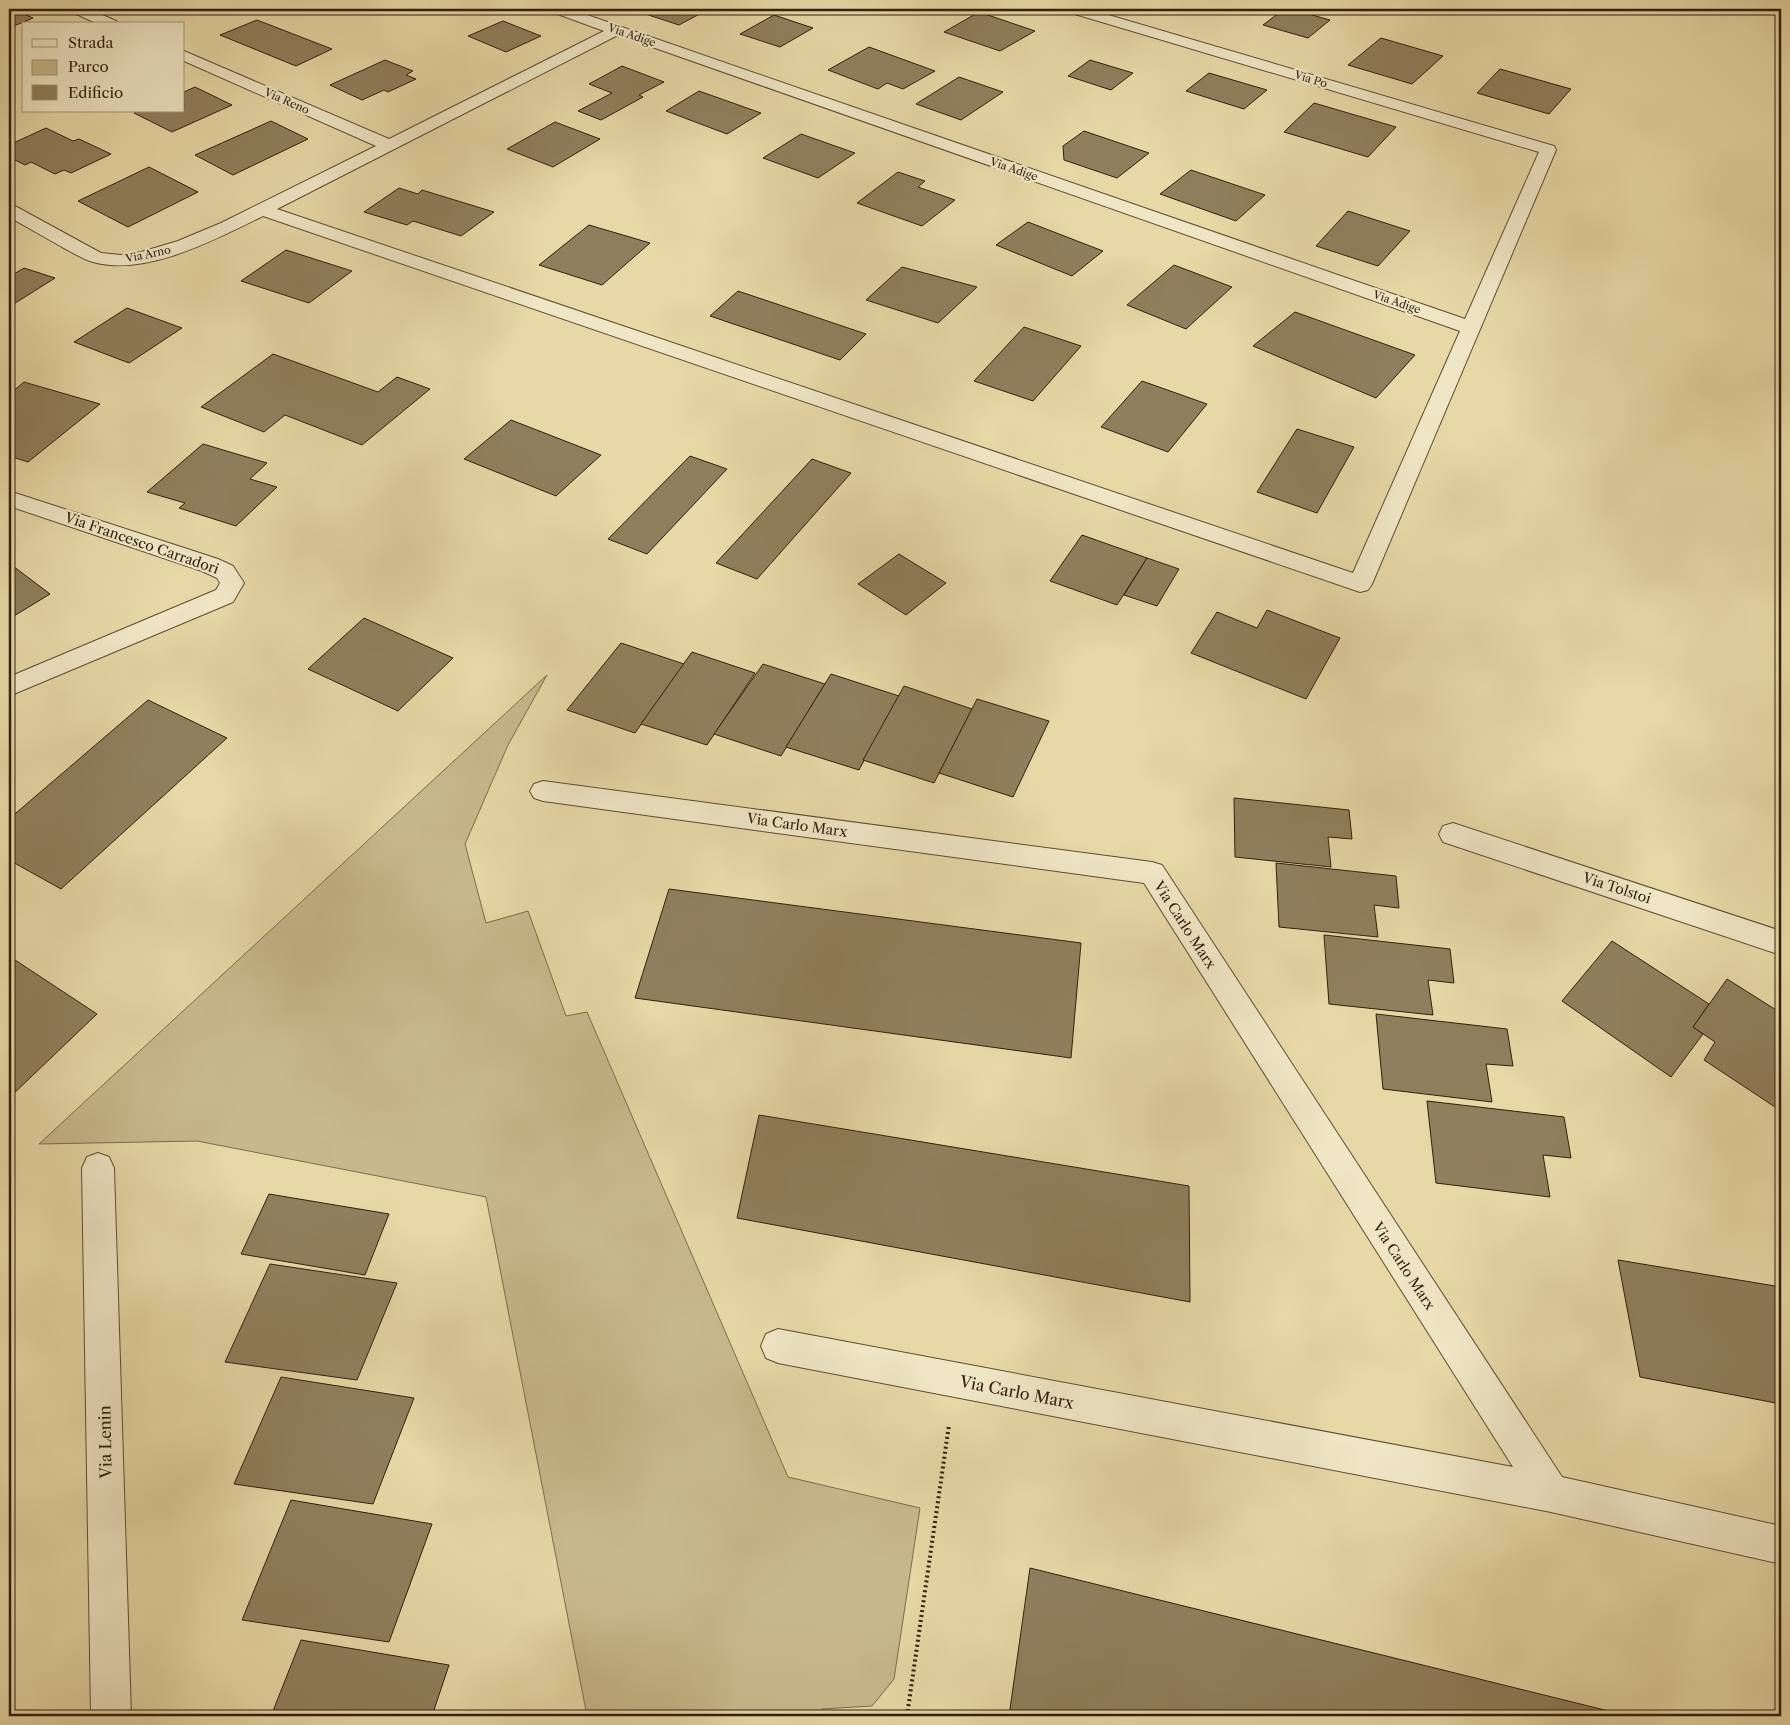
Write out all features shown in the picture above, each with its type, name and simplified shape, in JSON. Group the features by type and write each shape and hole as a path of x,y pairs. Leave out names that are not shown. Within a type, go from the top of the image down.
{"street":[{"path":"77,9 106,22"},
{"name":"Via Adige","path":"557,9 1471,328"},
{"name":"Via Po","path":"1073,9 1548,150 1471,328"},
{"name":"Via Arno","path":"9,210 87,253 103,259 119,260 177,248 206,237 262,210 617,30"},
{"name":"Via Reno","path":"185,56 390,146"},
{"path":"262,210 1360,584 1471,328"},
{"name":"Via Francesco Carradori","path":"9,498 210,565 225,572 232,583 225,596 9,687"},
{"name":"Via Carlo Marx","path":"543,791 1152,873 1551,1493"},
{"name":"Via Tolstoi","path":"1453,834 1781,943"},
{"name":"Via Lenin","path":"98,1168 111,1716"},
{"name":"Via Carlo Marx","path":"778,1346 1551,1493 1781,1545"}],"path":[{"path":"907,1716 956,1380"}],"green space":[{"path":"547,675 508,745 465,844 486,923 528,911 566,1016 587,1012 788,1477 920,1508 894,1679 872,1706 822,1709 818,1716 587,1716 486,1197 197,1141 39,1144"}],"building":[{"path":"9,9 33,18 22,22 9,28"},
{"path":"170,9 204,9 191,14 186,11 180,14"},
{"path":"630,9 709,9 679,25"},
{"path":"896,9 922,9 913,14"},
{"path":"1284,9 1291,9 1330,20 1308,38 1263,25"},
{"path":"979,12 1035,31 1000,51 944,32"},
{"path":"774,15 813,28 780,47 740,34"},
{"path":"257,20 332,49 296,66 220,35"},
{"path":"503,21 541,36 506,52 468,36"},
{"path":"1381,38 1443,56 1412,84 1348,65"},
{"path":"869,47 935,71 903,89 887,83 878,89 828,70"},
{"path":"385,60 413,71 406,75 416,79 388,92 384,90 362,100 330,85"},
{"path":"1090,60 1133,73 1111,90 1068,76"},
{"path":"622,66 664,82 639,95 643,97 601,120 578,111 612,93 589,84"},
{"path":"1500,69 1571,89 1549,114 1477,93"},
{"path":"1209,73 1267,90 1244,109 1186,91"},
{"path":"959,77 1003,92 961,120 916,104"},
{"path":"195,87 232,105 172,132 134,113 185,112 185,92"},
{"path":"699,91 761,113 727,134 666,111"},
{"path":"1314,103 1396,127 1368,157 1284,132"},
{"path":"271,121 308,139 233,175 195,155"},
{"path":"555,122 600,139 553,167 507,149"},
{"path":"46,128 73,141 79,139 111,154 71,173 64,170 55,174 31,162 25,165 9,157 9,145"},
{"path":"1084,131 1149,153 1117,178 1064,160 1063,146"},
{"path":"801,134 855,153 818,178 763,158"},
{"path":"149,167 198,192 128,227 78,201"},
{"path":"1191,170 1265,195 1236,221 1160,194"},
{"path":"898,172 925,181 918,187 955,200 922,226 857,203"},
{"path":"399,188 418,194 422,190 494,212 461,236 413,221 407,225 364,212"},
{"path":"1348,211 1410,231 1378,266 1316,246"},
{"path":"1028,222 1103,251 1072,276 996,245"},
{"path":"589,225 650,243 602,285 539,265"},
{"path":"286,250 352,271 309,303 241,281"},
{"path":"1174,265 1232,287 1186,329 1127,305"},
{"path":"902,267 977,287 938,323 866,300"},
{"path":"24,268 55,278 9,307 9,277"},
{"path":"738,291 866,334 840,360 710,316"},
{"path":"127,308 182,328 129,363 74,342"},
{"path":"1295,312 1415,355 1376,398 1253,346"},
{"path":"1024,327 1081,346 1033,401 974,381"},
{"path":"273,354 378,392 397,377 430,389 362,445 285,415 264,432 201,407"},
{"path":"1142,381 1207,404 1168,452 1101,427"},
{"path":"24,382 100,404 28,462 9,456 9,391 12,392"},
{"path":"511,420 601,455 556,496 464,459"},
{"path":"1297,429 1354,447 1317,513 1257,492"},
{"path":"203,444 267,463 250,479 277,487 236,526 179,508 185,503 147,492"},
{"path":"690,456 727,469 647,554 608,539"},
{"path":"812,459 851,473 757,579 716,563"},
{"path":"1082,535 1147,558 1117,605 1050,581"},
{"path":"899,554 946,583 906,615 858,584"},
{"path":"1147,558 1179,569 1157,606 1124,595"},
{"path":"9,563 50,594 9,619"},
{"path":"1267,610 1340,638 1306,699 1191,653 1217,612 1257,628"},
{"path":"364,618 453,658 398,711 308,669"},
{"path":"621,643 684,664 635,733 567,710"},
{"path":"692,652 755,673 707,745 641,724"},
{"path":"763,664 825,684 781,756 714,734"},
{"path":"831,674 899,696 859,770 786,747"},
{"path":"904,686 972,709 934,783 863,760"},
{"path":"977,699 1049,721 1013,797 939,773"},
{"path":"148,700 227,738 61,889 9,860 9,819"},
{"path":"1234,798 1349,810 1352,839 1328,837 1331,867 1235,857"},
{"path":"1276,863 1396,876 1399,908 1374,905 1378,937 1279,927"},
{"path":"669,889 1081,943 1071,1058 635,998"},
{"path":"1324,935 1450,949 1454,983 1428,980 1433,1015 1329,1004"},
{"path":"1612,941 1709,1004 1693,1027 1703,1034 1671,1077 1562,1001"},
{"path":"9,956 97,1014 9,1098"},
{"path":"1727,979 1781,1013 1781,1111 1704,1060 1715,1042 1693,1027"},
{"path":"1376,1014 1507,1029 1513,1066 1486,1064 1492,1102 1383,1089"},
{"path":"1427,1101 1564,1117 1571,1158 1543,1155 1550,1197 1436,1183"},
{"path":"759,1115 1189,1186 1190,1302 737,1218"},
{"path":"269,1194 389,1214 365,1275 241,1254"},
{"path":"1618,1260 1781,1287 1781,1404 1640,1377"},
{"path":"270,1264 397,1283 357,1380 225,1362"},
{"path":"281,1377 414,1398 373,1504 234,1484"},
{"path":"291,1500 432,1524 389,1642 242,1620"},
{"path":"1030,1568 1629,1716 1009,1716"},
{"path":"301,1640 449,1665 432,1716 271,1716"}]}
